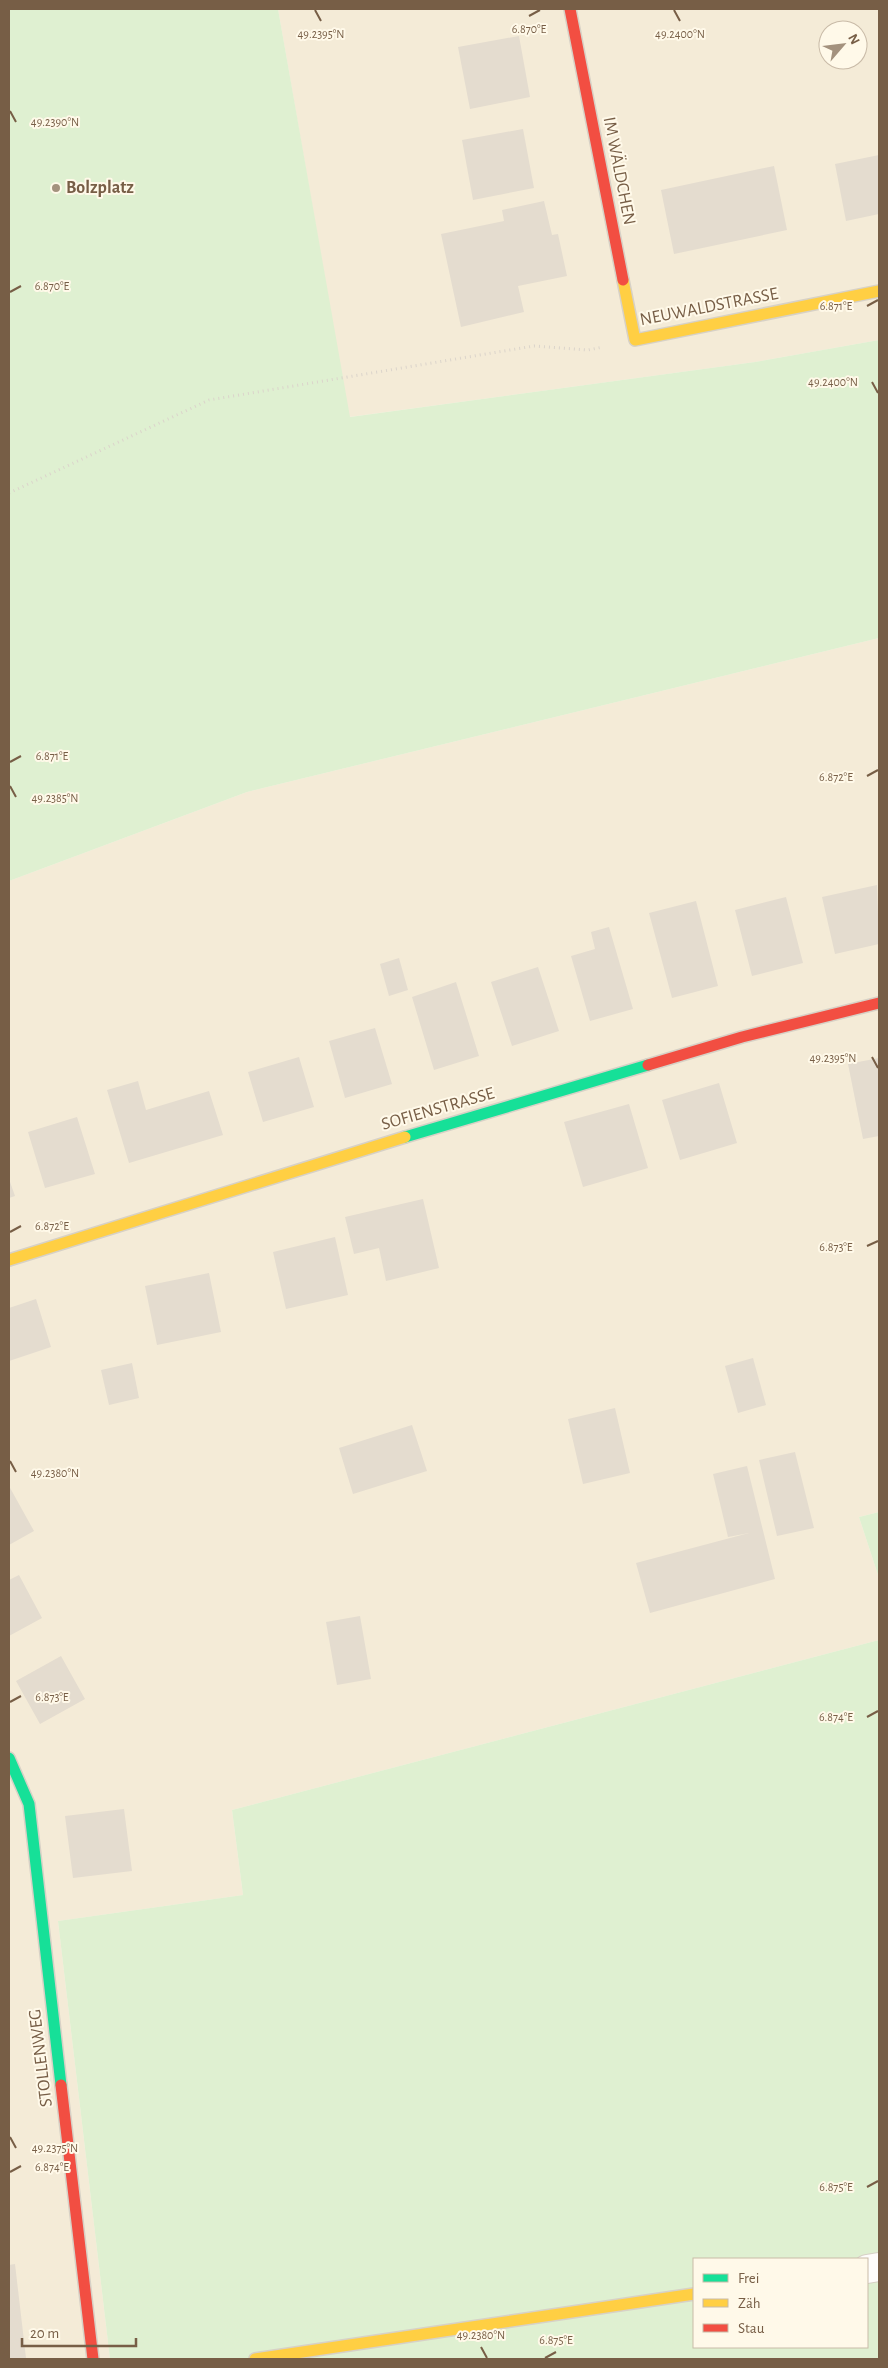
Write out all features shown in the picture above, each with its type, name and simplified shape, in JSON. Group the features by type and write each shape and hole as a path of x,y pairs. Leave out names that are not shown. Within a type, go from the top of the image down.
{"street":[{"name":"IM WÄLDCHEN","path":"570,9 635,340"},
{"name":"NEUWALDSTRASSE","path":"635,340 879,291"},
{"name":"SOFIENSTRASSE","path":"9,1260 366,1149 723,1043 879,1002"},
{"name":"STOLLENWEG","path":"9,1758 29,1804 93,2359"},
{"path":"255,2359 693,2294"}],"path":[{"path":"9,493 209,400 534,346 588,350 635,340"}],"shaded area":[{"path":"278,9 879,9 879,340 755,362 349,417"},
{"path":"879,638 879,1512 859,1517 879,1578 879,1640 232,1810 243,1895 58,1921 110,2359 9,2359 9,881 247,792"}],"green space":[{"path":"9,9 278,9 350,417 755,362 879,340 879,638 247,792 9,881"},
{"path":"879,1512 879,1578 859,1517"},
{"path":"879,1640 879,2359 110,2359 58,1921 243,1895 232,1810"}],"building":[{"path":"519,36 530,97 470,109 458,47"},
{"path":"523,129 534,188 473,200 462,140"},
{"path":"879,155 879,214 846,221 835,164"},
{"path":"774,166 787,230 674,254 661,190"},
{"path":"544,201 552,235 558,234 567,276 518,286 524,312 461,327 441,234 504,221 502,210"},
{"path":"877,885 879,944 835,954 822,897"},
{"path":"786,897 803,963 752,976 735,910"},
{"path":"696,901 718,986 672,998 649,913"},
{"path":"609,927 633,1009 590,1021 571,956 595,949 591,932"},
{"path":"399,958 408,990 389,996 380,964"},
{"path":"538,967 559,1031 512,1046 491,982"},
{"path":"456,982 479,1056 434,1070 412,997"},
{"path":"375,1028 392,1084 345,1098 329,1041"},
{"path":"299,1057 314,1107 263,1122 248,1072"},
{"path":"879,1058 879,1136 863,1139 848,1064"},
{"path":"138,1081 146,1110 209,1091 223,1135 129,1163 107,1090"},
{"path":"719,1083 737,1143 680,1160 662,1100"},
{"path":"629,1104 648,1168 583,1187 564,1122"},
{"path":"77,1117 95,1174 45,1188 28,1132"},
{"path":"9,1179 15,1196 9,1198"},
{"path":"423,1199 439,1268 386,1281 379,1248 354,1254 345,1217"},
{"path":"335,1237 348,1295 286,1309 273,1252"},
{"path":"209,1273 221,1332 157,1345 145,1286"},
{"path":"36,1299 51,1347 9,1361 9,1308"},
{"path":"753,1358 766,1405 738,1413 725,1366"},
{"path":"132,1363 139,1398 109,1405 101,1370"},
{"path":"615,1408 630,1473 583,1484 568,1419"},
{"path":"412,1425 427,1471 353,1494 339,1448"},
{"path":"795,1452 814,1528 777,1536 759,1460"},
{"path":"747,1466 775,1579 650,1613 636,1563 749,1533 728,1537 713,1474"},
{"path":"9,1486 34,1531 9,1545"},
{"path":"19,1575 42,1618 9,1636 9,1580"},
{"path":"360,1616 371,1679 337,1685 326,1622"},
{"path":"61,1656 85,1699 40,1724 16,1681"},
{"path":"124,1809 132,1871 73,1878 65,1816"},
{"path":"15,2264 26,2358 9,2359 9,2265"}],"traffic: fast":[{"path":"405,1137 648,1065"},
{"path":"9,1758 29,1804 61,2085"}],"traffic: slow":[{"path":"623,280 635,340 879,291"},
{"path":"9,1260 405,1137"},
{"path":"255,2359 693,2294"}],"traffic: jam":[{"path":"570,9 623,280"},
{"path":"648,1065 742,1037 879,1003"},
{"path":"61,2085 93,2359"}],"place":[{"name":"Bolzplatz","path":"56,188"}]}
